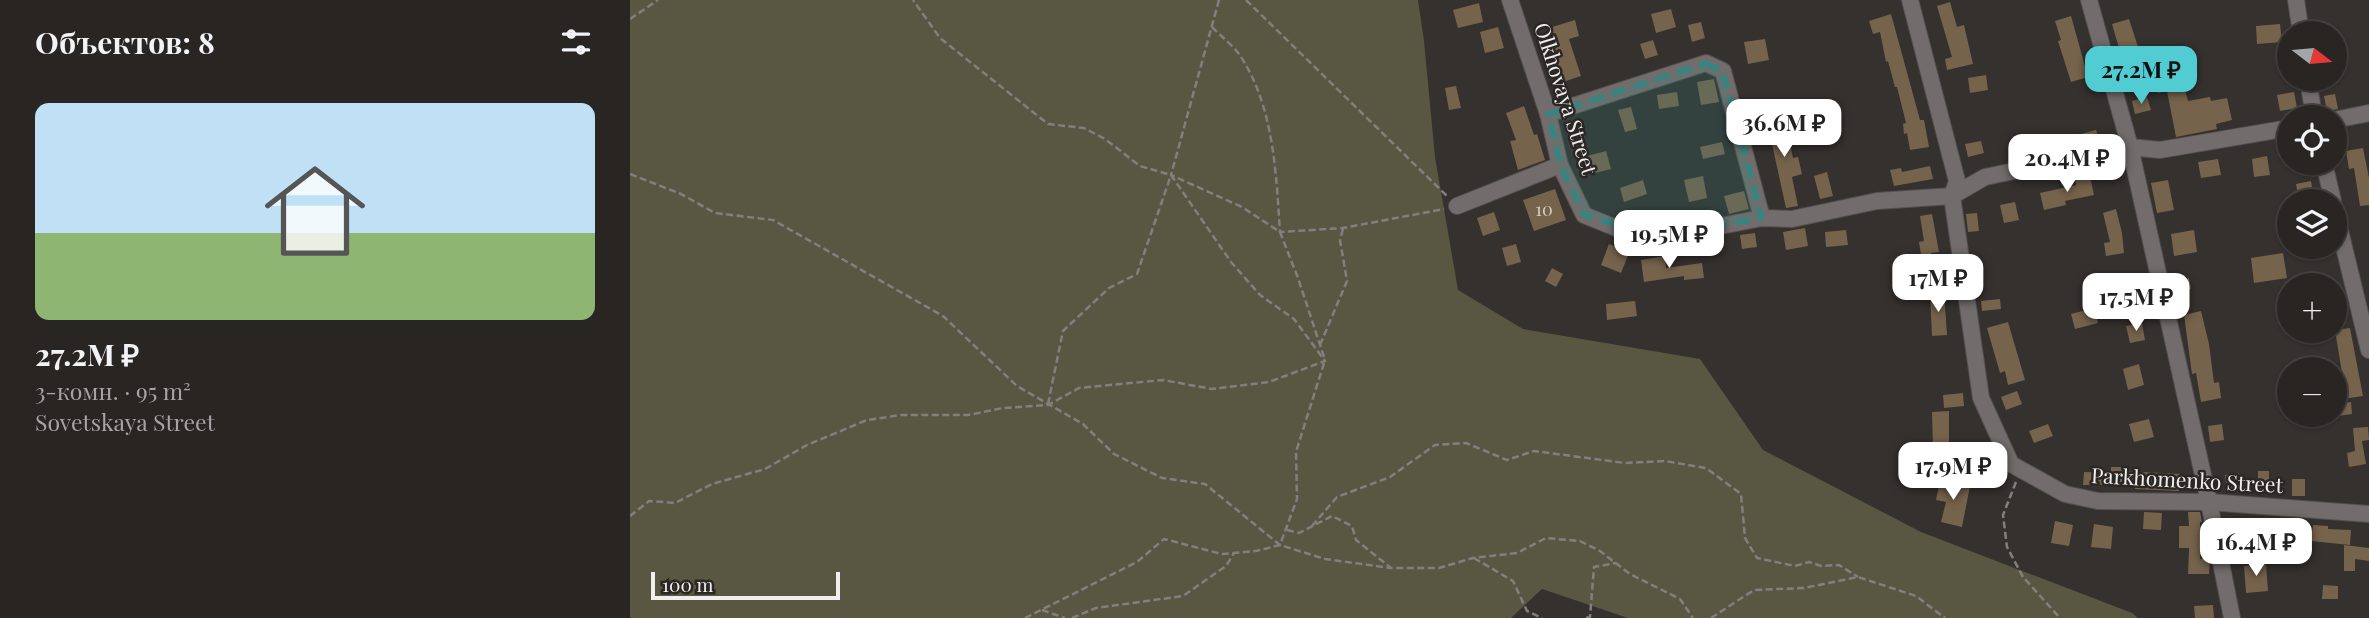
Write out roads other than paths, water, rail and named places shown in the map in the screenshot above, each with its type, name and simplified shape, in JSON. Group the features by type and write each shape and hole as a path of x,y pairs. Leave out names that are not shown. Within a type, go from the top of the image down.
{"street":[{"name":"Olkhovaya Street","path":"1510,0 1548,114 1560,165 1584,215 1621,230 1659,238 1762,218"},
{"path":"1910,0 1957,181 1952,196"},
{"path":"2089,0 2130,147 2232,618"},
{"path":"2296,0 2299,21"},
{"path":"1548,114 1706,63 1723,71 1762,218 1792,219 1877,201 1952,196 1985,177 2130,147 2160,150 2277,130"},
{"path":"2347,117 2369,113"},
{"path":"1457,206 1560,165"},
{"name":"Parkhomenko Street","path":"1952,196 1981,398 2016,467 2065,494 2098,501 2209,502 2369,514"},
{"path":"2347,259 2369,350"}]}
